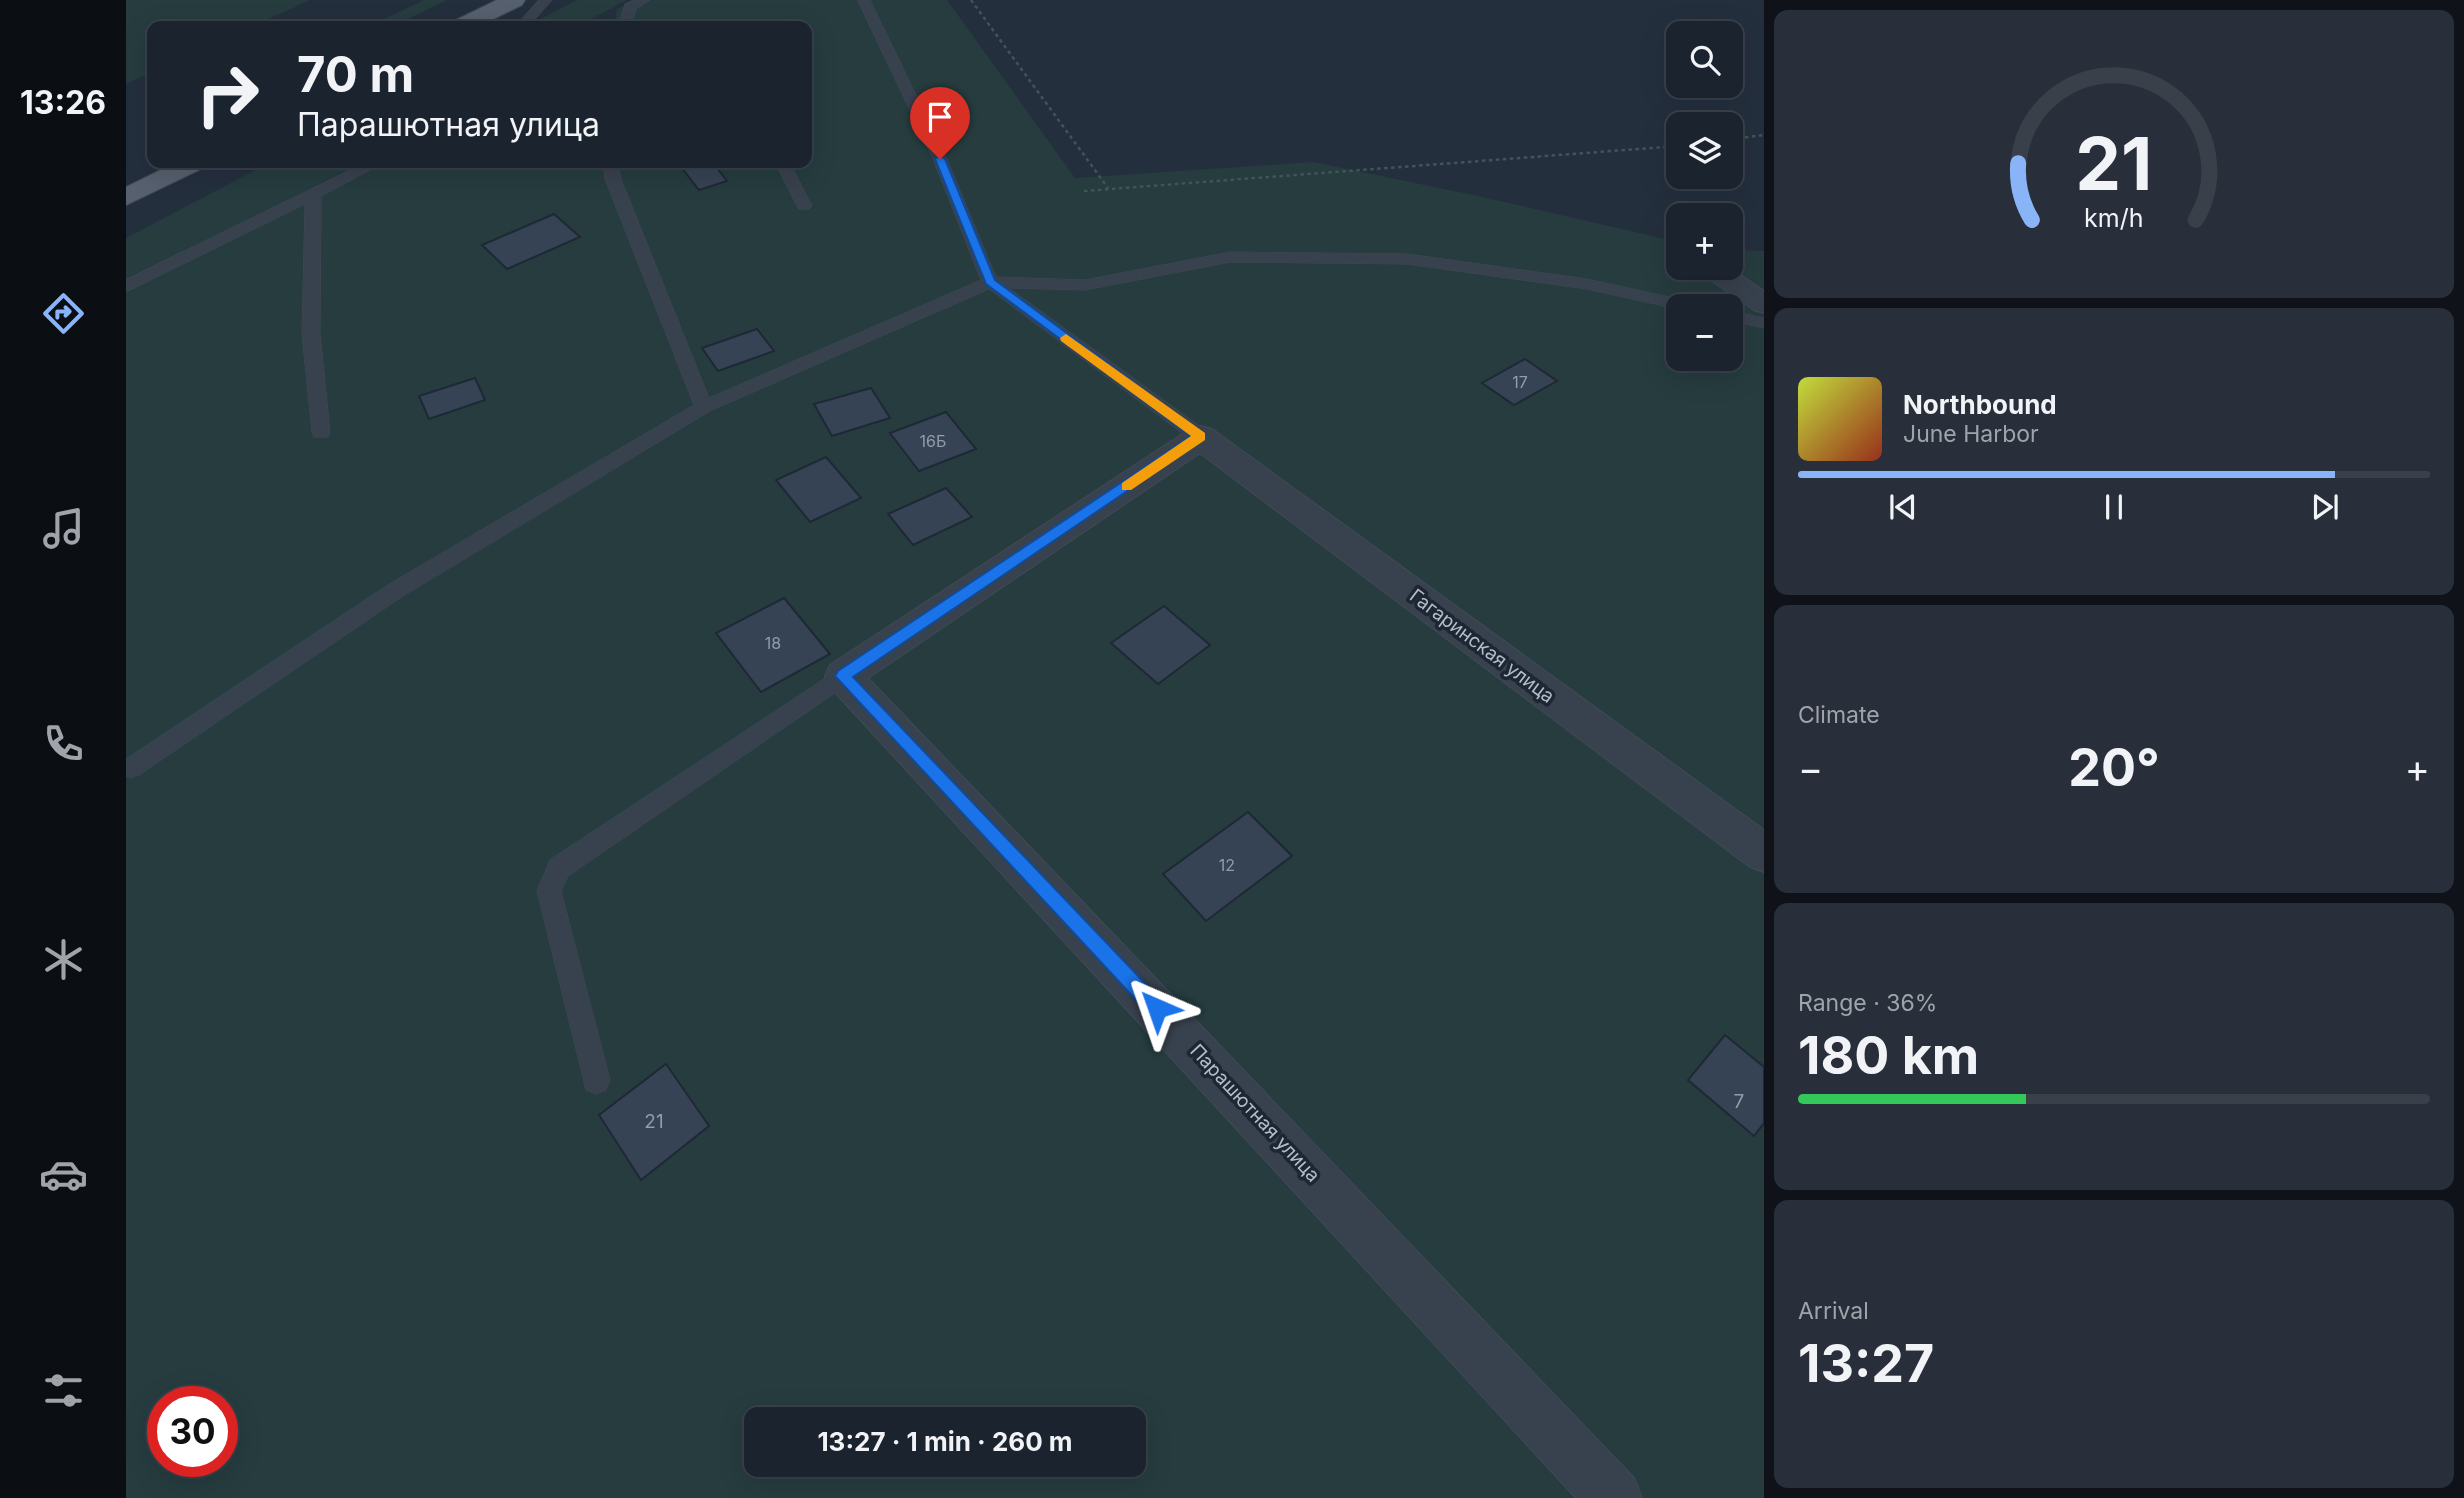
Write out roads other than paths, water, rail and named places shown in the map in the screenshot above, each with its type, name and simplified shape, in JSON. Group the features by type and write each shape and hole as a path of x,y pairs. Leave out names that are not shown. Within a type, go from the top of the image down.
{"main road":[{"path":"472,21 514,0"},
{"path":"126,197 184,168"}],"street":[{"path":"1729,280 1764,304"},
{"path":"843,676 1200,437"},
{"name":"Гагаринская улица","path":"1200,437 1764,854"},
{"name":"Парашютная улица","path":"843,676 1614,1498"}],"lane":[{"path":"527,21 547,0"},
{"path":"625,21 630,8 644,0"},
{"path":"864,0 940,159 990,282 1200,437"},
{"path":"126,287 366,168"},
{"path":"611,168 612,179 704,407"},
{"path":"785,168 804,206"},
{"path":"313,193 311,334 321,432"},
{"path":"131,768 393,592 704,407 990,282 1085,285 1230,257 1407,259 1587,284 1666,301"},
{"path":"1743,319 1764,323"},
{"path":"596,1080 549,891 559,868 843,676"}]}
